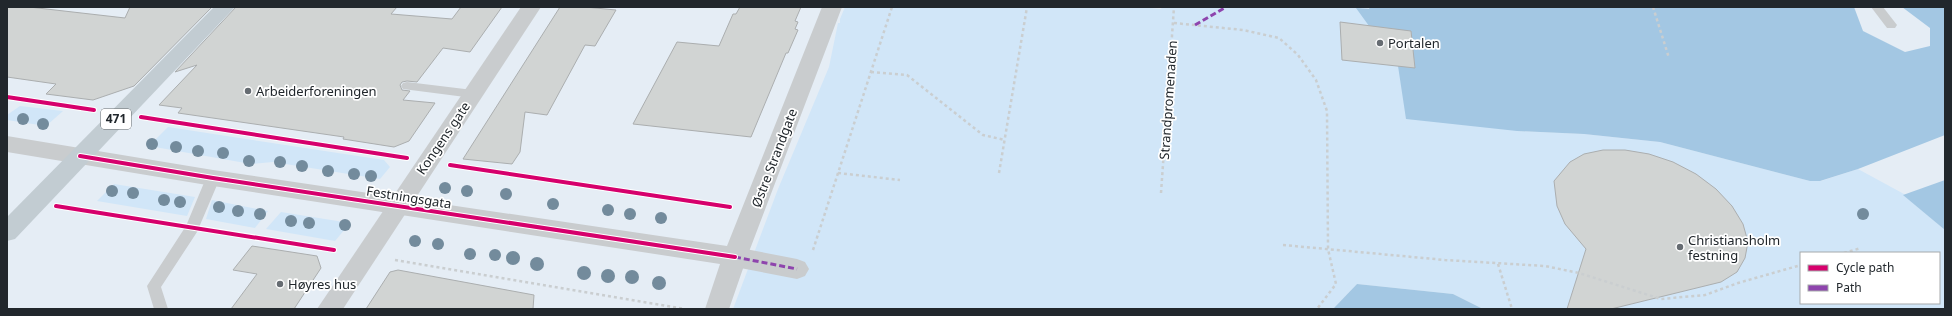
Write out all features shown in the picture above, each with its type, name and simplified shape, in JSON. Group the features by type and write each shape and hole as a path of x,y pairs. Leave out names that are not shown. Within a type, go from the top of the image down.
{"main road":[{"name":"471","path":"7,232 225,7"}],"street":[{"name":"Kongens gate","path":"329,309 531,7"},
{"name":"Østre Strandgate","path":"718,309 735,257 832,7"},
{"name":"Festningsgata","path":"7,144 213,178 735,257 797,269"}],"lane":[{"path":"1878,7 1891,25"},
{"path":"407,86 473,94"},
{"path":"161,309 154,286 192,228 213,178"}],"path":[{"path":"812,252 892,7"},
{"path":"999,173 1027,7"},
{"path":"1653,7 1669,58"},
{"path":"1174,23 1243,30 1279,38 1298,55 1316,80 1327,111 1328,249 1336,284 1317,309"},
{"path":"871,72 907,75 984,135 1005,140"},
{"path":"838,173 900,180"},
{"path":"1282,245 1498,264 1545,266 1579,273 1661,299 1705,295 1738,282 1800,265"},
{"path":"1847,252 1861,248"},
{"path":"395,260 685,309"},
{"path":"1498,264 1512,309"}],"shaded area":[{"path":"845,7 1140,7 1161,9 1162,7 1370,7 1517,131 1584,134 1660,142 1810,181 1821,181 1858,169 1904,194 1945,230 1945,309 1483,309 1453,294 1357,284 1333,309 733,309 778,189 829,67 838,23 840,23"},
{"path":"1370,7 1854,7 1863,31 1905,52 1930,46 1930,28 1902,7 1945,7 1945,135 1858,169 1820,181 1810,181 1660,142 1584,134 1517,131 1406,119 1398,66 1356,8 1369,9"},
{"path":"20,106 63,111 46,126 7,120 7,115"},
{"path":"168,127 384,160 390,167 380,179 273,162 251,164 149,146"},
{"path":"1945,180 1945,230 1903,195"},
{"path":"114,184 195,197 187,216 97,201"},
{"path":"212,200 268,211 255,228 206,219"},
{"path":"281,212 350,223 335,241 266,229"},
{"path":"1357,284 1453,294 1483,309 1333,309"}],"building":[{"path":"7,7 29,7 125,18 130,7 212,7 134,86 93,100 46,94 56,84 7,77"},
{"path":"236,7 397,7 391,14 452,19 461,7 502,7 470,52 443,48 417,82 402,82 400,85 402,90 410,91 403,100 435,103 409,141 394,147 343,139 344,137 178,113 182,108 159,105 197,65 175,72"},
{"path":"560,7 585,7 616,10 595,46 585,45 547,115 525,112 520,152 512,164 463,159"},
{"path":"740,7 801,7 795,21 798,22 795,29 798,30 788,53 786,53 751,137 633,124 677,42 719,46 733,14 736,14"},
{"path":"1340,22 1411,31 1415,68 1342,60"},
{"path":"1603,150 1625,150 1649,154 1673,162 1696,174 1716,189 1732,206 1743,224 1748,242 1745,258 1737,272 1721,282 1611,309 1567,309 1586,249 1565,224 1557,206 1554,181 1570,162 1584,154"},
{"name":"Høyres hus","path":"252,246 317,256 321,268 294,309 231,309 257,274 233,270"},
{"path":"398,270 534,295 533,309 366,309 390,272"}],"marked path":[{"path":"1195,25 1226,7"},
{"path":"735,257 797,269"}],"cycle path":[{"path":"7,97 94,110"},
{"path":"141,117 407,158"},
{"path":"80,156 213,178 735,257"},
{"path":"450,165 730,207"},
{"path":"56,206 334,250"}],"place":[{"name":"Portalen","path":"1380,43"},
{"name":"Arbeiderforeningen","path":"248,91"},
{"name":"Christiansholm festning","path":"1680,247"},
{"name":"Høyres hus","path":"280,284"}]}
